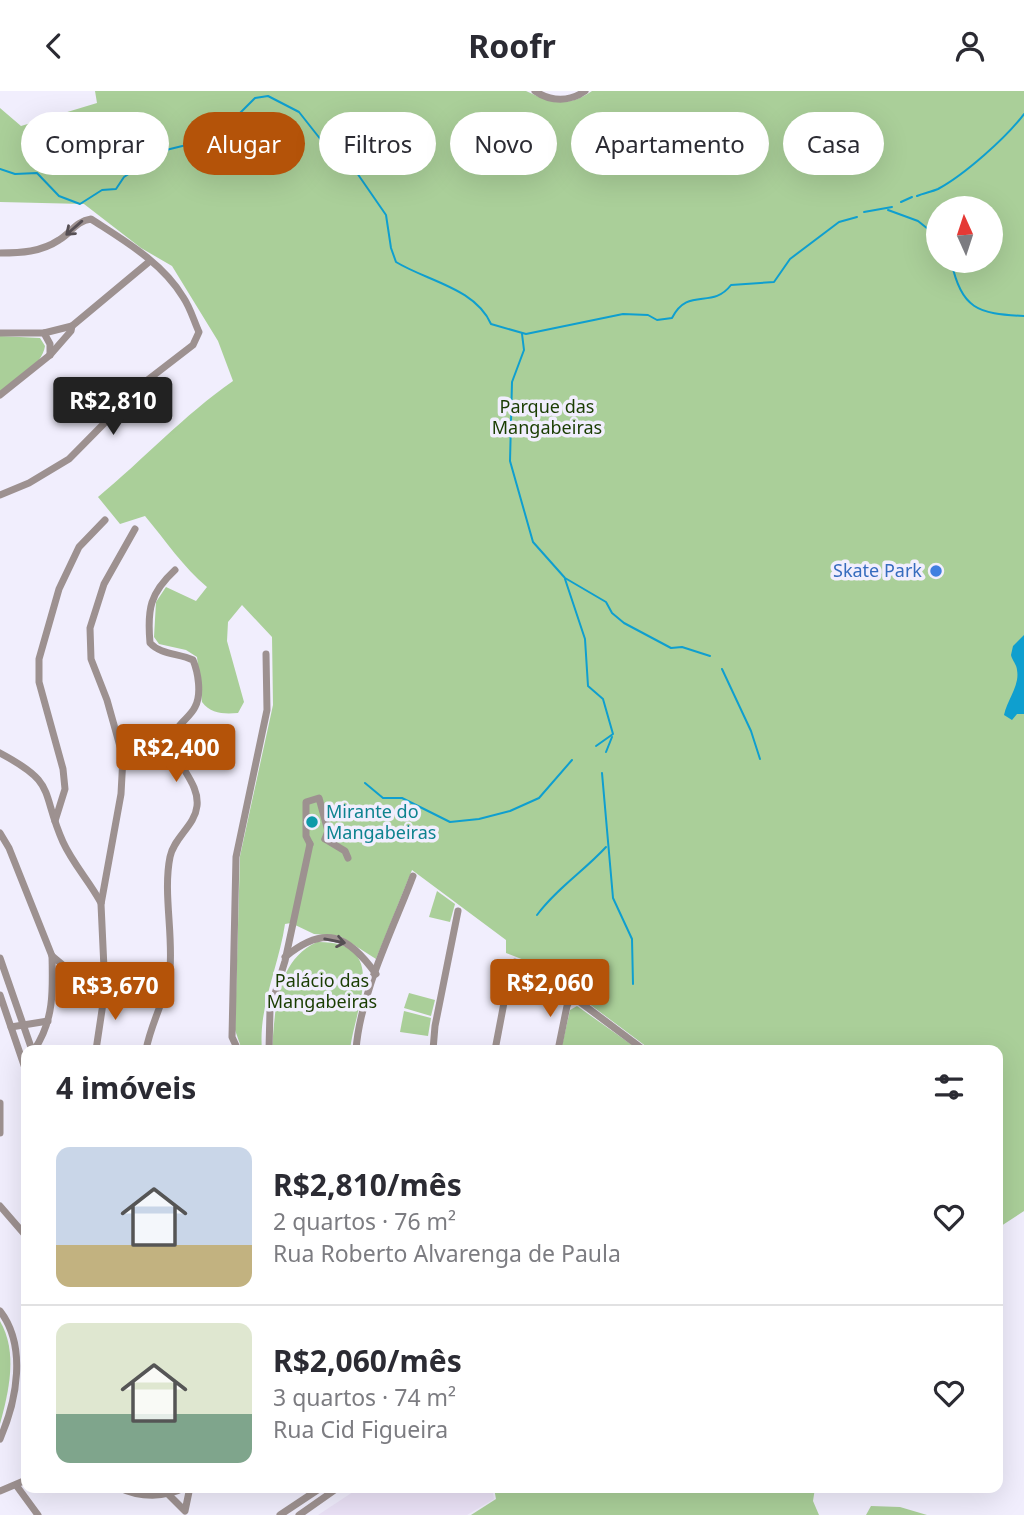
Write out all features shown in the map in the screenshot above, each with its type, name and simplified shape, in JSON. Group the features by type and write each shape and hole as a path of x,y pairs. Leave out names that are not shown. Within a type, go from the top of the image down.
{"street":[{"path":"536,91 549,98 585,91"},
{"path":"0,253 44,249 61,239 83,220 91,219 150,261 183,296 199,332 197,339 145,382 69,459 37,479 0,495"},
{"path":"0,334 44,334 72,326 150,261"},
{"path":"0,395 50,355 71,331 72,326"},
{"path":"44,334 50,344 50,355"},
{"path":"55,821 65,789 63,769 39,682 39,659 59,589 79,547 105,520"},
{"path":"97,1045 105,990 101,904 121,794 123,757 114,719 91,659 90,628 104,584 135,530"},
{"path":"148,1045 167,986 169,859 179,836 194,818 197,806 197,795 174,750 174,738 196,706 199,693 196,666 193,660 157,650 150,643 152,595 175,570"},
{"path":"236,1045 232,1037 236,857 267,710 267,655"},
{"path":"0,753 30,768 41,782 49,795 64,844 101,904"},
{"path":"269,1045 270,1010 285,957 310,843 306,836 306,802 318,798 328,831 325,839"},
{"path":"0,833 9,848 52,956 53,999 48,1021 36,1045"},
{"path":"310,843 325,839 345,851 348,859"},
{"path":"357,1045 360,1023 376,974 413,876"},
{"path":"433,1045 458,911"},
{"path":"285,957 312,938 334,939 357,950 376,974"},
{"path":"52,956 76,976 105,990"},
{"path":"0,958 31,1045"},
{"path":"496,1045 514,962 533,967 637,1045"},
{"path":"0,995 21,1049"},
{"path":"559,1045 571,998"},
{"path":"11,1027 48,1021"},
{"path":"36,1024 41,1037"},
{"path":"0,1103 0,1133"},
{"path":"0,1206 21,1230"},
{"path":"0,1311 9,1322 17,1360 12,1401 0,1439"},
{"path":"0,1492 21,1483"},
{"path":"16,1485 21,1492"},
{"path":"22,1493 38,1515"},
{"path":"133,1493 171,1493"},
{"path":"186,1513 188,1493"},
{"path":"280,1515 313,1493"},
{"path":"299,1515 330,1493"},
{"path":"168,1494 186,1513"}],"shaded area":[{"path":"351,1493 493,1493 494,1499 467,1515 318,1515"}],"green space":[{"name":"Parque das Mangabeiras","path":"95,91 526,91 551,101 567,102 592,91 1024,91 1024,1211 1003,1225 1003,1045 644,1045 537,965 506,953 506,940 412,870 376,959 340,936 314,934 291,923 285,924 266,1002 262,1045 240,1045 235,1030 240,856 273,705 272,637 242,605 228,622 227,641 244,702 238,713 209,709 202,702 197,657 186,650 159,644 154,637 156,602 166,587 196,601 207,587 182,562 145,516 120,524 98,497 198,408 233,381 218,341 172,266 141,248 84,204 0,202 0,108 21,126 21,175 169,175 169,112 67,112 97,103"},
{"path":"0,336 40,338 45,346 39,360 0,392"},
{"path":"437,891 455,904 450,922 429,917"},
{"name":"Palácio das Mangabeiras","path":"317,942 340,945 354,953 361,965 361,998 351,1045 272,1045 280,988 293,961 303,950"},
{"path":"409,993 435,1000 431,1016 404,1008"},
{"path":"577,1006 632,1045 562,1045 570,1010"},
{"path":"404,1011 431,1018 428,1036 400,1032"},
{"path":"0,1321 9,1346 10,1372 0,1424"},
{"path":"495,1493 814,1493 813,1501 819,1515 471,1515 496,1499"},
{"path":"871,1506 900,1507 927,1515 866,1515"}],"water":[{"path":"1024,635 1024,714 1017,714 1012,720 1004,715 1017,676 1017,668 1011,655 1013,646"}],"waterway":[{"path":"0,169 15,174 37,173 59,196 80,204 102,190 116,189 124,177 166,150 215,138 255,98 268,96 299,112 325,145 357,173 386,215 396,262 462,294 484,312 491,324 526,334 623,314 648,315 657,320 672,318 685,303 716,296 731,285 774,282 790,259 839,222 857,217"},
{"path":"917,196 938,189 960,175 996,145 1024,114"},
{"path":"901,202 912,197"},
{"path":"864,212 892,207"},
{"path":"888,210 918,221 926,227"},
{"path":"954,273 960,290 974,306 994,313 1024,316"},
{"path":"522,334 524,350 512,382 510,461 533,542 565,578 606,602 612,613 624,623 671,648 682,647 710,656"},
{"path":"565,579 585,639 588,686 603,699 613,734 596,746"},
{"path":"722,669 751,731 760,759"},
{"path":"606,752 612,737"},
{"path":"365,783 383,798 402,798 450,822 479,819 510,811 539,798 572,760"},
{"path":"602,773 613,898 632,939 633,984"},
{"path":"537,915 606,847"}],"place":[{"name":"Skate Park","path":"936,571"},
{"name":"Mirante do Mangabeiras","path":"312,822"}]}
